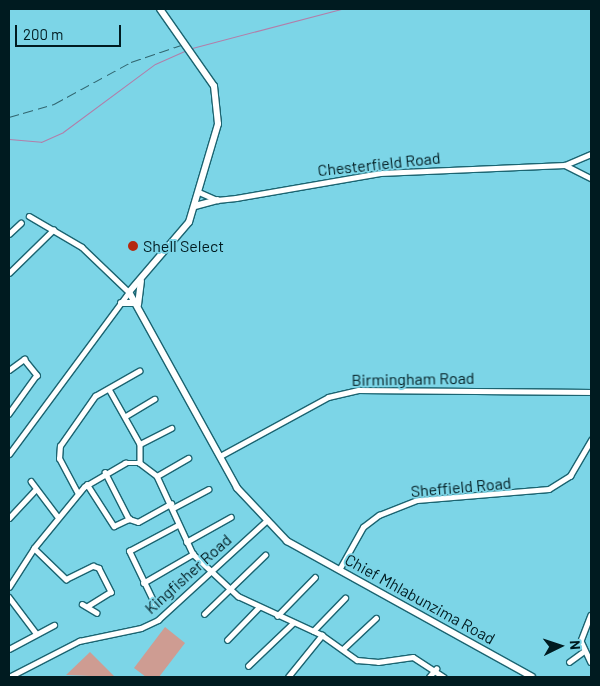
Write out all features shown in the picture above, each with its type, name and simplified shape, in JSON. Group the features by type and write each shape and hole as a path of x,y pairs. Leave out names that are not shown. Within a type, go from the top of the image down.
{"main road":[{"path":"129,292 179,239 195,206 215,142 218,106 208,74 160,9"},
{"path":"195,206 217,200"},
{"path":"121,303 129,300 138,305 144,276"},
{"name":"Chief Mhlabunzima Road","path":"129,292 138,305 234,480 266,521 295,545 532,677"}],"street":[{"name":"Chesterfield Road","path":"217,200 380,173 565,165 591,154"},
{"name":"Chesterfield Road","path":"565,165 591,178"},
{"path":"199,192 217,200"},
{"path":"9,454 129,292 99,260 29,216"},
{"path":"9,234 21,223"},
{"path":"10,271 54,230"},
{"path":"9,370 24,359 37,376 9,414"},
{"path":"78,494 59,459 60,446 93,398 139,371"},
{"path":"109,389 126,416 140,444 140,463"},
{"name":"Birmingham Road","path":"220,456 328,398 360,390 591,392"},
{"path":"126,416 154,399"},
{"path":"140,444 171,428"},
{"name":"Sheffield Road","path":"339,570 363,527 379,515 417,500 550,489 570,476 591,440"},
{"path":"157,476 188,458"},
{"path":"9,587 34,548 87,484 125,462 140,463 157,476 193,554 229,590 258,608 322,635 366,662 413,657 436,669 444,677"},
{"path":"105,472 129,519 136,522 208,489"},
{"path":"32,481 34,491 58,517"},
{"path":"87,484 112,525 119,526 129,519"},
{"path":"9,518 34,491"},
{"path":"186,542 231,517"},
{"name":"Kingfisher Road","path":"9,677 79,641 150,625 266,521"},
{"path":"156,606 128,551 178,525"},
{"path":"34,548 66,579 93,566 99,568 111,593 90,606"},
{"path":"143,583 193,554"},
{"path":"204,614 265,555"},
{"path":"278,616 315,577"},
{"path":"9,596 36,633"},
{"path":"313,631 345,598"},
{"path":"82,604 90,606 97,613"},
{"path":"227,640 258,608"},
{"path":"591,614 582,633 584,651 591,662"},
{"path":"343,649 376,618"},
{"path":"248,666 293,623"},
{"path":"9,649 54,625"},
{"path":"288,677 322,635"},
{"path":"569,662 584,651"},
{"path":"429,677 436,669"}],"shaded area":[{"path":"165,627 185,643 159,677 146,677 134,668"},
{"path":"90,652 115,677 66,675"}],"waterway":[{"path":"192,48 341,9"},
{"path":"9,139 41,142 63,132 155,64 186,50"}],"railway":[{"path":"9,117 54,104 131,62 181,45"}],"place":[{"name":"Shell Select","path":"133,246"}]}
